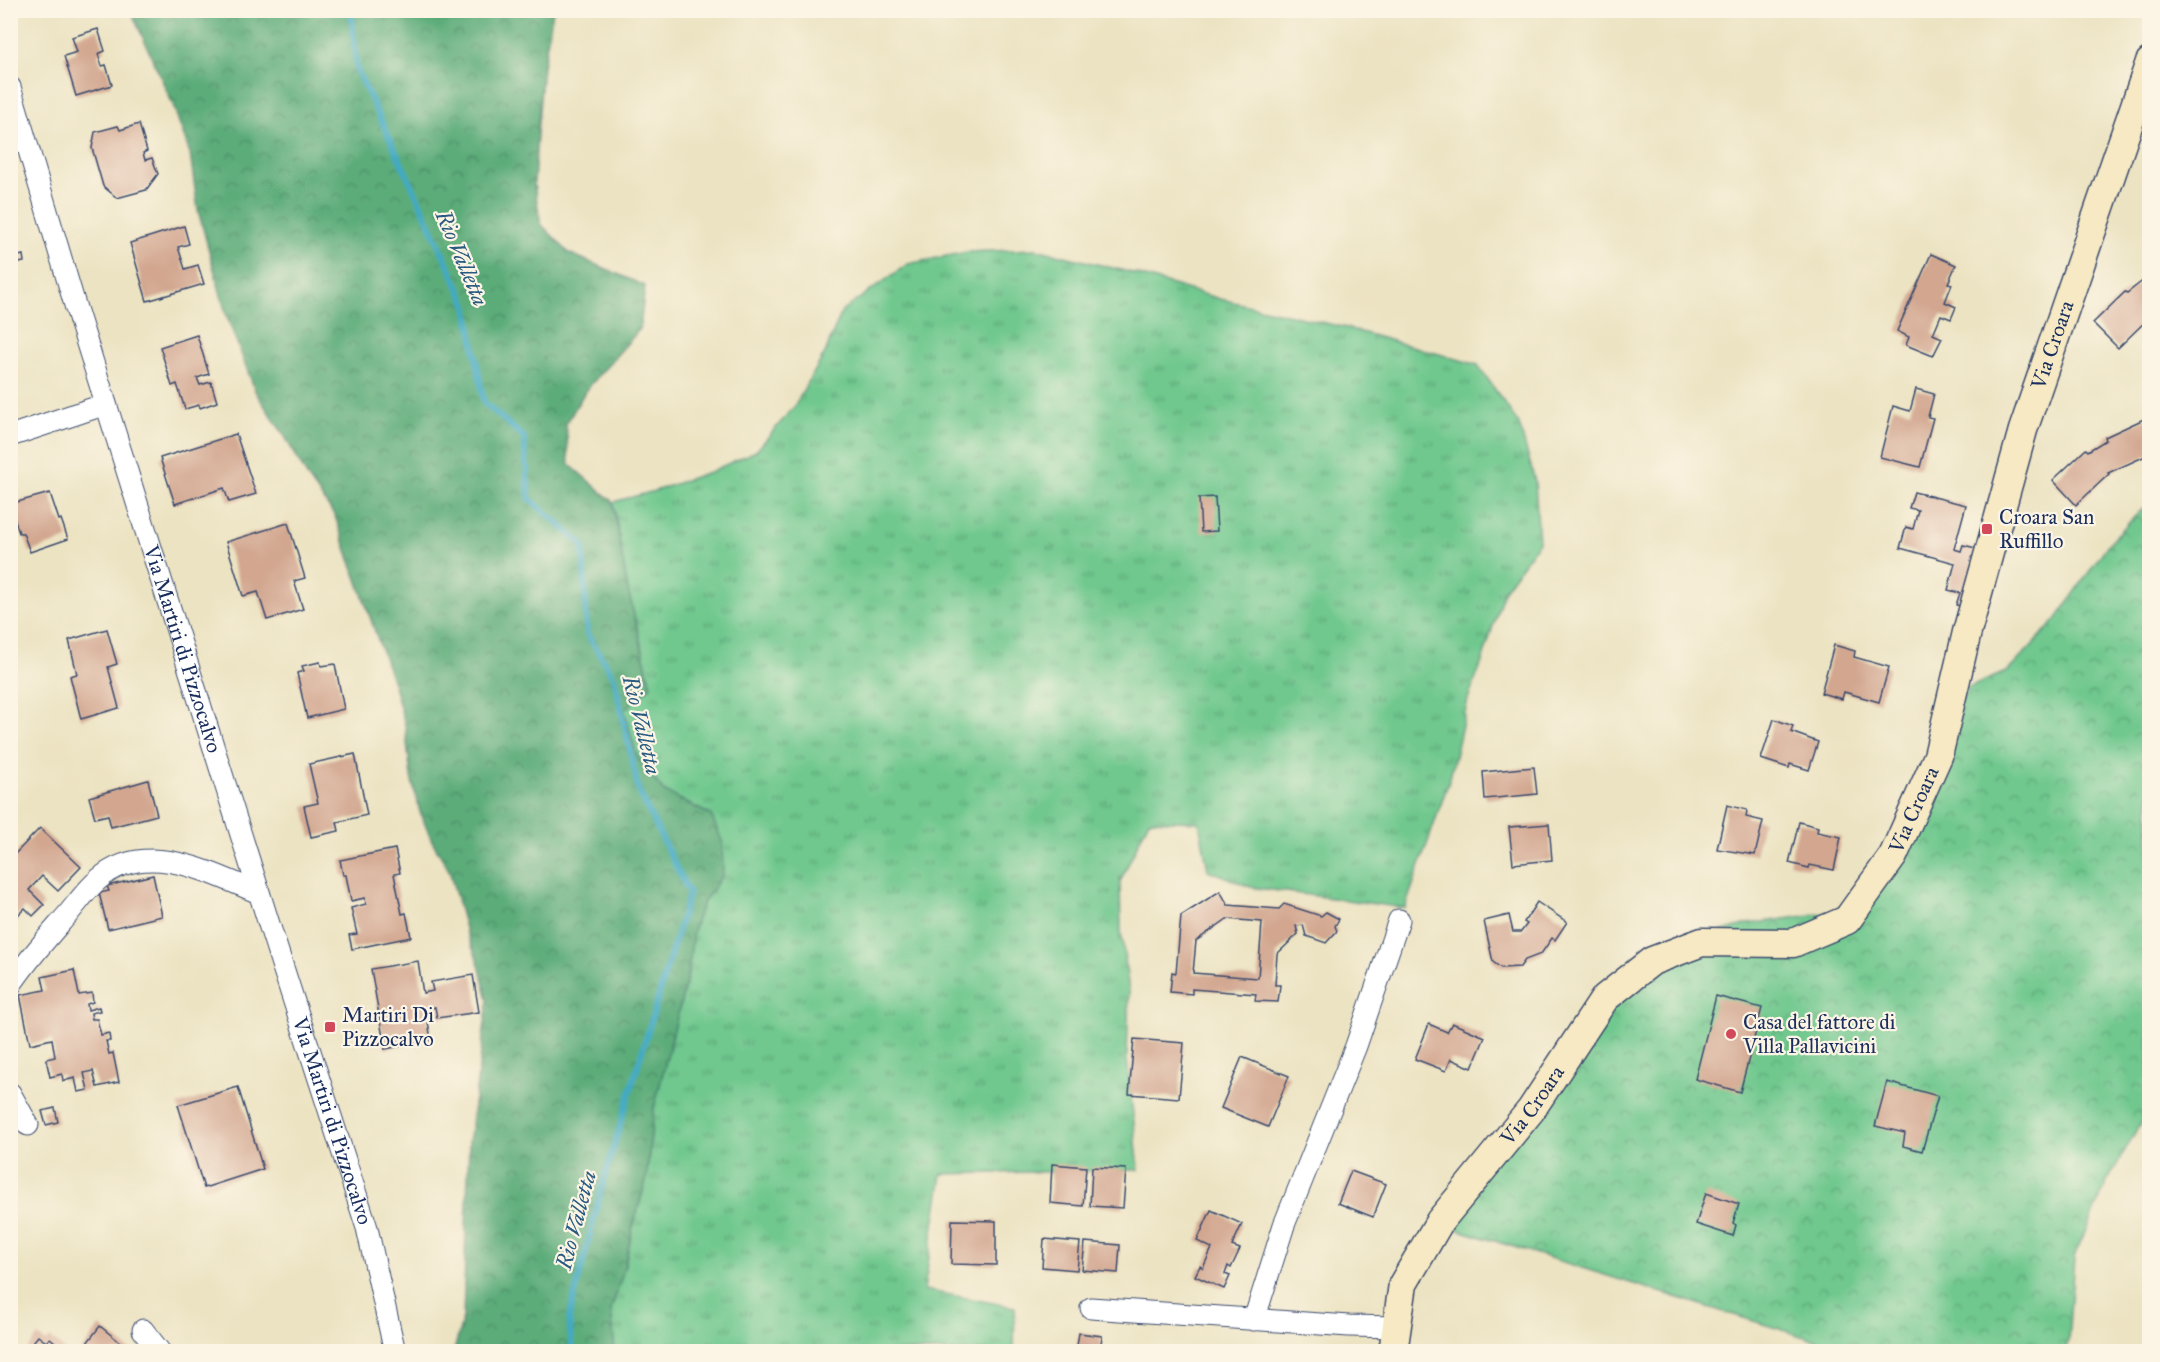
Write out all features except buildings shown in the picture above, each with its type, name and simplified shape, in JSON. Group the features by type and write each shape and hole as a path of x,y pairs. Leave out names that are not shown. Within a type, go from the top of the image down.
{"street":[{"name":"Via Croara","path":"1091,1308 1254,1320 1395,1339 1403,1284 1440,1221 1531,1110 1605,998 1652,961 1702,942 1792,943 1847,920 1893,856 1938,756 1967,632 2023,430 2150,62"},
{"name":"Via Martiri di Pizzocalvo","path":"10,87 106,404 259,893 367,1228 394,1352"},
{"path":"10,436 106,404"},
{"path":"10,986 26,963 99,879 120,865 144,859 168,860 201,869 259,893"},
{"path":"1254,1320 1284,1225 1356,1046 1399,920"},
{"path":"10,1093 28,1125"},
{"path":"143,1330 160,1352"}],"green space":[{"path":"131,11 553,11 543,66 534,184 541,224 569,253 645,286 640,329 586,390 566,424 569,464 613,502 627,585 651,686 624,710 637,756 663,791 711,815 722,841 723,874 702,904 693,931 688,974 654,1108 646,1181 624,1269 611,1310 615,1351 454,1351 463,1317 469,1142 488,1000 449,870 432,841 420,812 411,777 405,725 394,686 335,516 308,478 284,435 256,393 226,314 198,210 190,154 173,105"},
{"path":"1036,249 1125,271 1220,299 1343,327 1478,365 1519,424 1535,481 1539,542 1504,590 1468,699 1450,778 1405,908 1250,887 1208,870 1199,822 1149,820 1120,882 1121,931 1129,991 1127,1058 1139,1170 942,1174 924,1290 1015,1307 1014,1351 615,1351 611,1310 624,1269 646,1181 654,1108 688,974 693,931 702,904 723,874 711,815 663,791 637,756 624,710 627,585 613,502 655,491 712,471 756,451 794,407 825,353 842,311 908,264 967,252"},
{"path":"2149,502 2149,1108 2107,1182 2074,1257 2068,1341 2065,1351 1850,1351 1440,1224 1615,1002 1712,934 1747,924 1835,912 1868,883 1968,688 2008,671 2056,620 2109,543"}],"waterway":[{"name":"Rio Valletta","path":"351,10 357,70 467,306 484,403 524,437 529,498 583,545 587,634 614,677 639,792 689,893 603,1183 569,1318 572,1352"}],"place":[{"name":"Croara San Ruffillo","path":"1987,529"},
{"name":"Martiri Di Pizzocalvo","path":"330,1027"},
{"name":"Casa del fattore di Villa Pallavicini","path":"1731,1034"}]}
